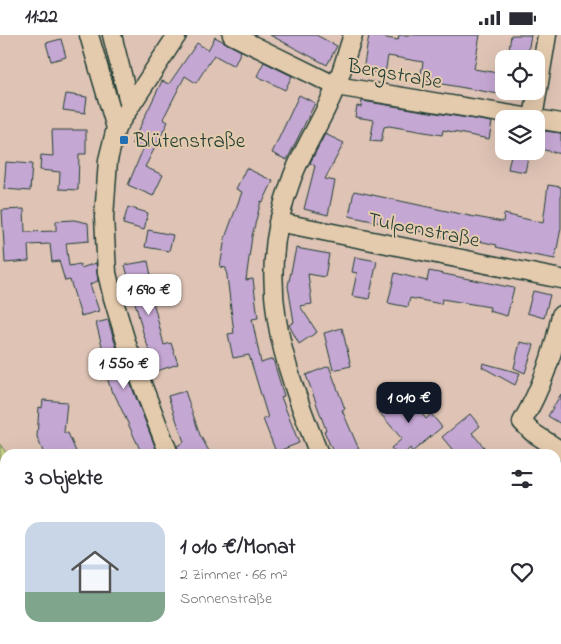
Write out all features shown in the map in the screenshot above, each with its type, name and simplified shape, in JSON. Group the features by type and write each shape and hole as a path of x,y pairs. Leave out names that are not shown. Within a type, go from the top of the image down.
{"street":[{"path":"89,35 116,128"},
{"path":"112,35 130,106"},
{"path":"167,449 127,345 106,273 104,251 108,160 116,128 177,35"},
{"name":"Bergstraße","path":"232,35 336,86 495,112"},
{"path":"317,449 293,389 274,314 273,267 278,223 292,177 336,86 353,35"},
{"path":"534,110 547,35"},
{"name":"Bergstraße","path":"545,120 561,123"},
{"name":"Tulpenstraße","path":"278,223 561,279"},
{"path":"558,449 532,432 522,422 540,390 555,344 561,315"}],"building":[{"path":"270,35 316,35 337,46 327,65"},
{"path":"369,35 398,40 399,35 480,35 474,69 495,72 495,93 420,80 423,62 388,56 385,74 363,70"},
{"path":"511,35 531,35 528,50 509,50"},
{"path":"215,37 241,51 234,66 214,55 196,83 185,76 163,119 168,122 145,167 163,175 153,196 128,185 143,149 132,143 162,81 169,84 197,43 208,50"},
{"path":"61,39 66,57 51,61 46,43"},
{"path":"264,62 292,76 285,90 257,76"},
{"path":"66,94 87,97 85,113 63,110"},
{"path":"299,95 315,103 287,160 272,153"},
{"path":"362,101 492,122 489,139 443,130 442,135 389,126 384,127 381,142 370,141 374,120 355,117 357,106 361,107"},
{"path":"52,130 86,130 86,154 79,154 78,190 59,189 60,172 40,170 41,155 53,156"},
{"path":"545,131 561,133 561,154 545,150"},
{"path":"325,134 344,143 325,179 335,181 328,215 304,209 315,166 310,163"},
{"path":"510,160 528,160 525,172 508,169"},
{"path":"6,162 32,164 30,191 4,189"},
{"path":"246,168 273,181 263,202 261,201 252,236 246,280 253,279 258,318 252,319 261,363 273,359 284,396 281,397 299,443 284,449 275,449 263,419 268,418 249,355 233,358 228,334 234,333 226,268 220,267 225,238 242,192 236,189"},
{"path":"548,185 561,187 561,228 555,259 517,252 496,247 497,245 456,236 455,239 349,216 354,191 503,222 504,214 543,223"},
{"path":"128,207 148,213 144,230 123,224"},
{"path":"24,209 25,232 56,231 56,221 74,220 88,223 89,241 66,243 69,266 80,264 81,268 96,263 98,281 90,284 99,311 81,316 70,280 65,281 59,261 52,262 50,244 28,245 29,261 5,263 2,210"},
{"path":"148,230 173,235 169,251 145,247"},
{"path":"296,248 329,254 325,277 308,274 312,304 300,306 317,332 299,344 289,325 294,322 288,286"},
{"path":"355,257 377,261 369,299 352,296 357,273 352,272"},
{"path":"148,261 151,276 147,277 164,345 171,343 178,364 157,371 144,336 125,265"},
{"path":"429,271 514,288 507,316 489,311 490,307 442,299 441,304 410,298 408,307 388,303 395,273 427,281"},
{"path":"533,291 550,295 544,318 527,313"},
{"path":"108,320 117,349 156,449 140,449 114,393 112,393 101,359 105,357 96,323"},
{"path":"342,328 351,366 333,370 324,333"},
{"path":"520,342 534,345 525,373 514,368"},
{"path":"483,363 520,373 515,385 482,367"},
{"path":"329,366 345,409 342,410 359,449 332,449 306,375"},
{"path":"185,391 200,435 208,449 178,449 177,446 184,442 168,396"},
{"path":"404,391 426,419 431,414 442,427 416,449 392,449 402,439 379,412"},
{"path":"561,394 561,424 548,416"},
{"path":"43,400 67,402 64,433 68,433 75,449 42,449 37,437 39,407 42,408"},
{"path":"470,414 480,426 472,433 484,447 481,449 452,449 442,437"}],"place":[{"name":"Blütenstraße","path":"124,140"}]}
